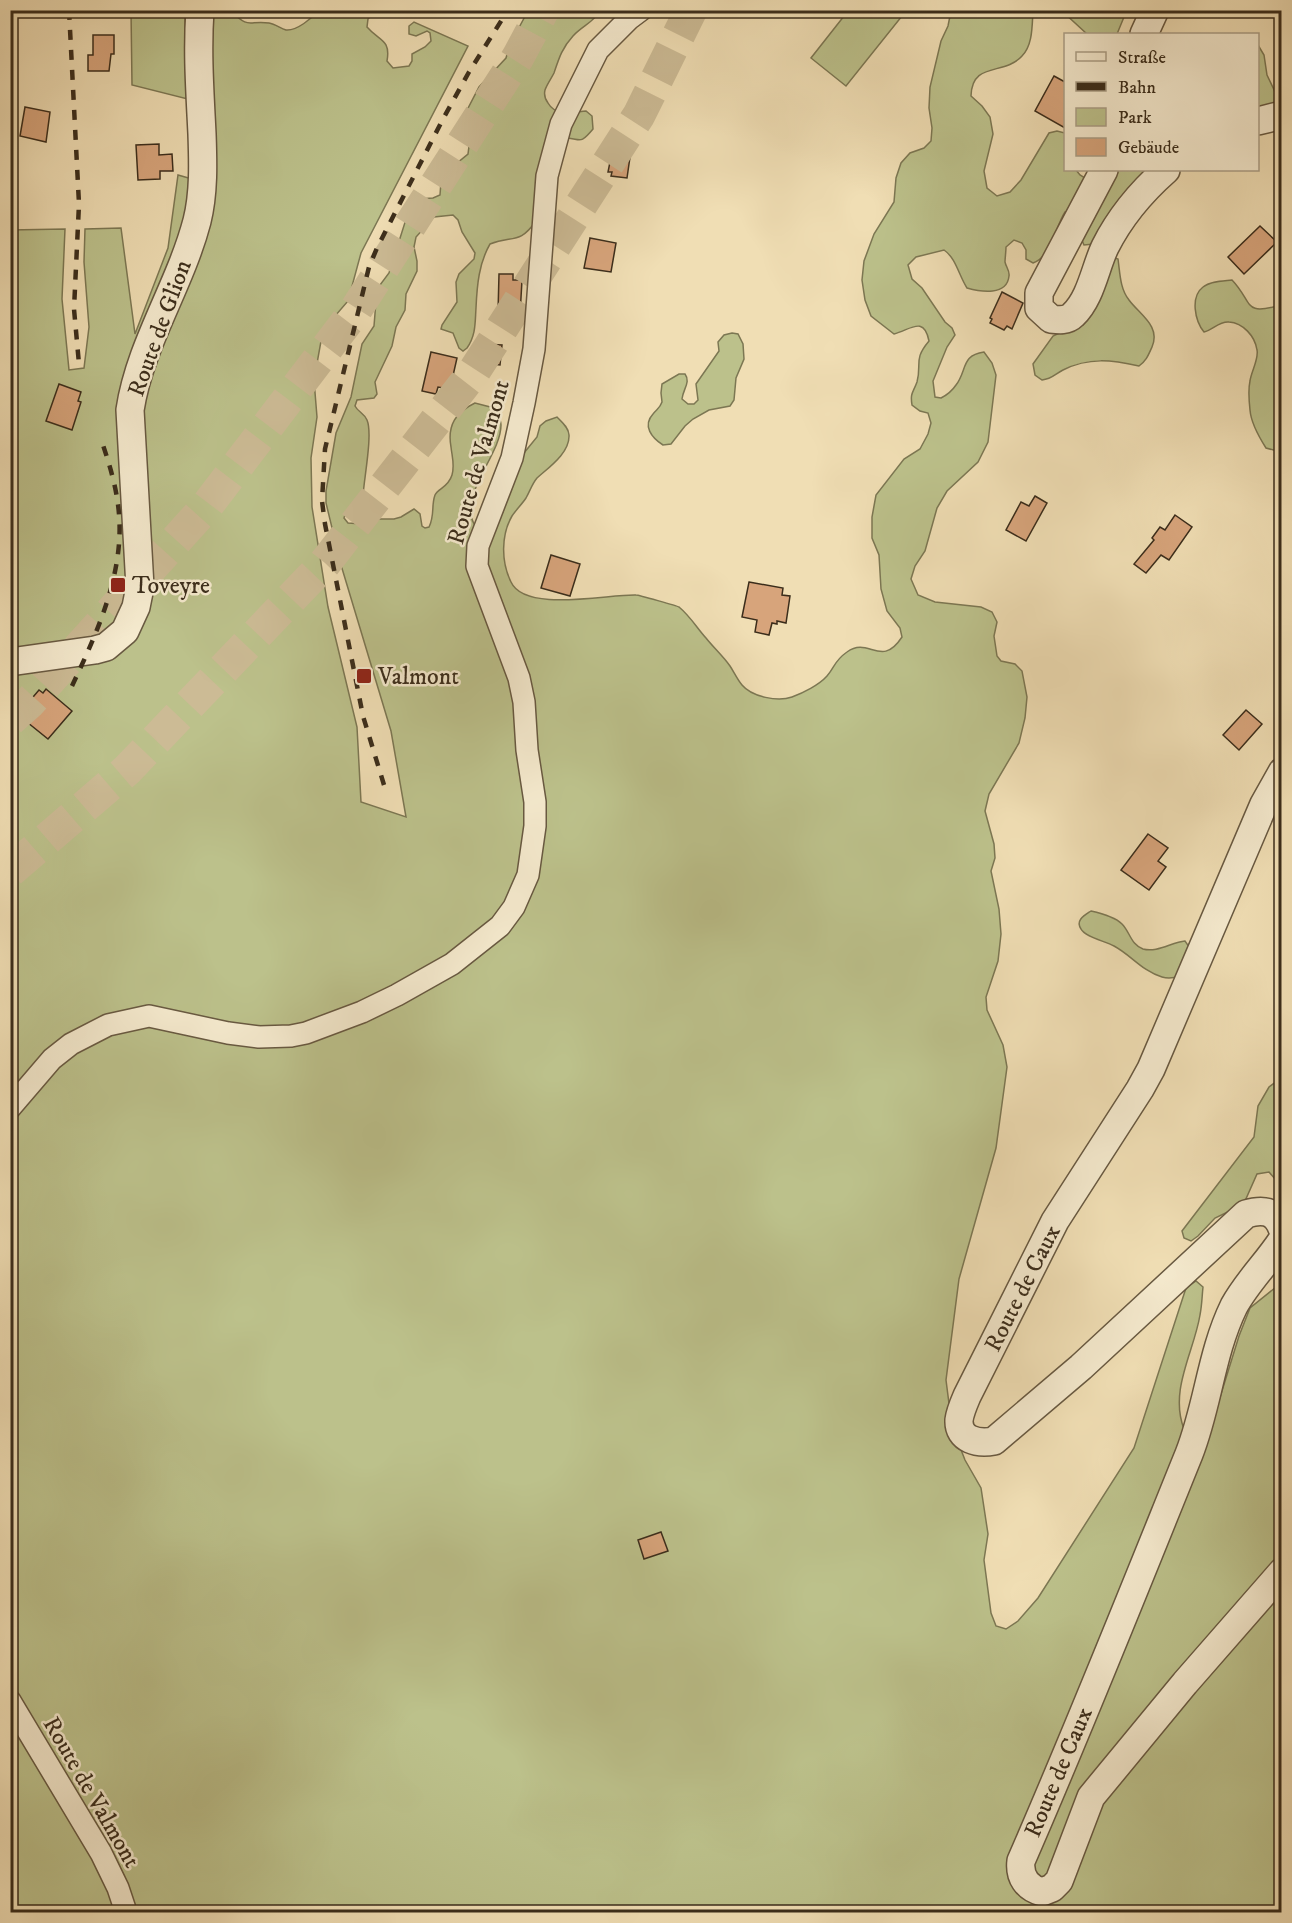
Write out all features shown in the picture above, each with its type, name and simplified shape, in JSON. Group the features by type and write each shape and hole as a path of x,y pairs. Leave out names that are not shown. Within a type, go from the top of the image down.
{"street":[{"name":"Route de Glion","path":"10,663 106,647 125,631 136,607 140,572 130,410 140,370 187,254 197,219 202,175 200,10"},
{"name":"Route de Valmont","path":"10,1108 52,1059 71,1044 108,1025 150,1016 228,1033 260,1037 291,1036 306,1033 362,1012 452,964 500,926 514,907 530,864 535,826 535,802 527,750 524,702 519,678 477,566 478,546 512,458 524,403 534,349 547,176 561,124 598,50 641,10"},
{"path":"1144,33 1155,10"},
{"path":"1259,120 1281,115"},
{"path":"1103,171 1039,293 1039,308 1051,319 1063,320 1075,313 1084,299 1105,248 1119,222 1148,185 1165,171"},
{"name":"Route de Caux","path":"1281,772 1260,814 1151,1069 1055,1221 967,1396 959,1420 962,1431 975,1443 994,1441 1081,1367 1246,1214 1257,1210 1271,1212 1281,1228"},
{"name":"Route de Caux","path":"1281,1240 1273,1254 1248,1285 1225,1329 1190,1451 1021,1861 1022,1876 1031,1888 1042,1892 1056,1886 1091,1797 1281,1572"},
{"name":"Route de Valmont","path":"10,1701 96,1845 118,1888 126,1911"}],"green space":[{"path":"131,11 185,11 185,34 202,24 206,11 231,11 249,23 269,23 290,30 308,20 318,11 375,11 368,19 367,27 386,44 387,61 393,68 409,66 412,54 431,41 430,33 427,31 416,36 409,34 409,26 414,22 468,46 361,253 348,301 323,330 314,380 317,417 311,458 312,507 328,607 357,727 361,802 406,817 391,731 341,565 326,503 326,491 336,433 351,397 362,344 374,326 377,289 389,273 407,216 419,199 440,195 442,168 457,163 468,154 469,146 463,124 464,116 479,87 506,58 510,44 528,11 600,11 566,45 545,92 547,101 555,110 565,113 586,111 592,116 593,129 580,140 564,138 536,221 530,229 515,238 490,244 479,274 474,334 463,351 459,348 453,333 441,329 457,302 456,282 459,274 474,259 475,253 462,232 458,220 453,215 434,217 416,237 414,247 417,271 406,294 405,310 396,327 392,346 375,382 377,394 374,398 357,400 355,406 367,420 369,427 368,456 360,505 346,511 344,518 348,523 363,524 380,519 401,517 414,509 420,514 422,526 429,527 435,495 448,483 453,471 450,432 454,420 475,403 494,408 501,425 494,450 475,490 471,503 471,516 476,527 497,521 503,512 507,495 524,453 537,437 540,426 557,417 569,432 566,448 558,460 535,480 526,498 508,523 504,540 504,557 511,582 519,591 532,597 568,600 636,595 679,607 727,662 742,685 752,693 766,697 780,699 792,697 824,679 847,652 862,647 881,652 888,651 902,637 900,628 887,611 881,589 879,555 872,538 872,517 876,495 904,459 920,449 928,434 931,423 928,413 912,405 911,398 917,382 919,357 929,341 924,328 920,326 894,334 871,316 865,300 862,280 864,261 874,234 894,202 896,178 901,163 910,153 924,148 931,141 930,87 951,11 1033,11 1030,41 1022,56 1007,66 983,73 973,85 971,96 990,117 993,134 984,171 987,188 997,196 1010,192 1021,180 1049,133 1057,131 1064,133 1064,171 1077,171 1088,180 1110,171 1153,171 1094,244 1084,245 1070,212 1065,212 1044,255 1033,263 1026,259 1026,250 1022,243 1014,240 1006,247 1005,262 1009,274 1004,287 999,290 979,291 967,288 954,262 944,250 916,257 908,265 912,279 922,288 955,335 947,347 933,381 935,397 941,398 951,391 971,356 984,352 992,363 996,375 988,442 978,462 947,491 937,508 925,551 915,566 911,579 918,595 935,602 981,607 992,612 997,622 994,636 997,656 1001,661 1015,664 1022,671 1027,697 1019,743 989,794 985,811 994,844 995,858 991,871 999,909 1001,934 998,961 986,997 987,1010 1003,1045 1007,1067 996,1148 959,1279 946,1380 952,1427 965,1460 981,1488 988,1534 984,1560 991,1613 996,1626 1006,1629 1018,1621 1038,1598 1134,1448 1186,1288 1196,1281 1203,1287 1201,1311 1184,1371 1179,1400 1184,1429 1213,1420 1250,1308 1281,1283 1281,1912 11,1912 10,230 65,229 62,299 69,370 84,368 89,327 84,262 85,229 121,228 135,334 168,248 178,175 192,179 188,99 132,85"},
{"path":"848,11 906,11 846,86 811,58"},
{"path":"1062,11 1134,11 1124,17 1117,33 1086,33"},
{"path":"1259,47 1264,55 1267,75 1277,96 1275,105 1259,114"},
{"path":"1109,256 1118,259 1126,296 1152,327 1154,340 1148,356 1139,366 1110,361 1091,361 1073,366 1042,380 1035,375 1033,364 1053,336 1066,330"},
{"path":"1232,280 1254,308 1281,305 1282,449 1277,451 1266,448 1251,415 1249,384 1257,354 1254,340 1248,331 1229,322 1204,332 1196,316 1196,297 1203,287 1213,282"},
{"path":"738,334 743,344 744,359 736,378 734,400 730,406 709,410 693,419 671,444 663,445 655,439 648,427 650,418 662,402 662,384 679,374 685,374 687,383 682,399 688,404 694,404 698,400 696,384 719,351 718,342 724,335"},
{"path":"1091,911 1119,922 1125,927 1136,945 1143,949 1154,950 1185,941 1192,951 1180,976 1167,978 1155,974 1114,946 1083,932 1079,923 1081,918"},
{"path":"1281,1078 1281,1186 1269,1172 1257,1174 1245,1201 1215,1218 1191,1241 1184,1238 1182,1231 1254,1137 1258,1106 1269,1087"}],"building":[{"path":"93,35 114,35 114,54 111,54 109,71 88,71 88,55 93,55"},
{"path":"1054,76 1064,81 1064,127 1035,111"},
{"path":"25,107 50,112 46,142 20,136"},
{"path":"159,144 159,155 172,154 173,171 160,171 160,179 138,180 136,145"},
{"path":"613,147 631,150 627,178 611,176 612,172 608,172"},
{"path":"1260,226 1277,242 1244,274 1228,257"},
{"path":"590,238 616,243 611,272 584,268"},
{"path":"499,274 513,274 513,280 522,280 520,315 498,313"},
{"path":"1002,292 1023,303 1012,329 1007,326 1004,330 990,323 992,319 990,318"},
{"path":"484,344 502,345 500,365 482,363"},
{"path":"431,352 457,358 450,389 438,387 436,394 422,391"},
{"path":"59,384 81,392 78,401 81,402 72,430 46,421"},
{"path":"1035,496 1047,503 1026,541 1006,530 1021,502 1029,506"},
{"path":"1175,515 1192,527 1169,560 1161,555 1146,573 1134,564 1154,540 1152,538 1160,527 1165,530"},
{"path":"551,555 580,564 570,596 541,588"},
{"path":"749,582 783,588 782,595 790,596 786,623 777,621 777,624 772,623 769,635 755,632 757,620 742,617"},
{"path":"46,689 72,711 48,739 22,718 26,714 22,710 39,690 43,693"},
{"path":"1246,710 1262,724 1239,750 1223,735"},
{"path":"1148,834 1168,848 1158,861 1166,867 1149,890 1121,870"},
{"path":"661,1532 668,1551 644,1559 638,1540"}],"tunnel":[{"path":"10,720 29,703 206,507 355,311 518,57 543,10"},
{"path":"10,871 127,770 325,563 473,373 639,115 691,10"}],"railway":[{"path":"69,10 79,204 74,309 79,364"},
{"path":"384,785 363,716 325,524 322,501 325,449 369,267 443,119 508,10"},
{"path":"72,686 107,603 117,559 118,505 113,478 102,442"}],"place":[{"name":"Toveyre","path":"118,585"},
{"name":"Valmont","path":"364,676"}]}
